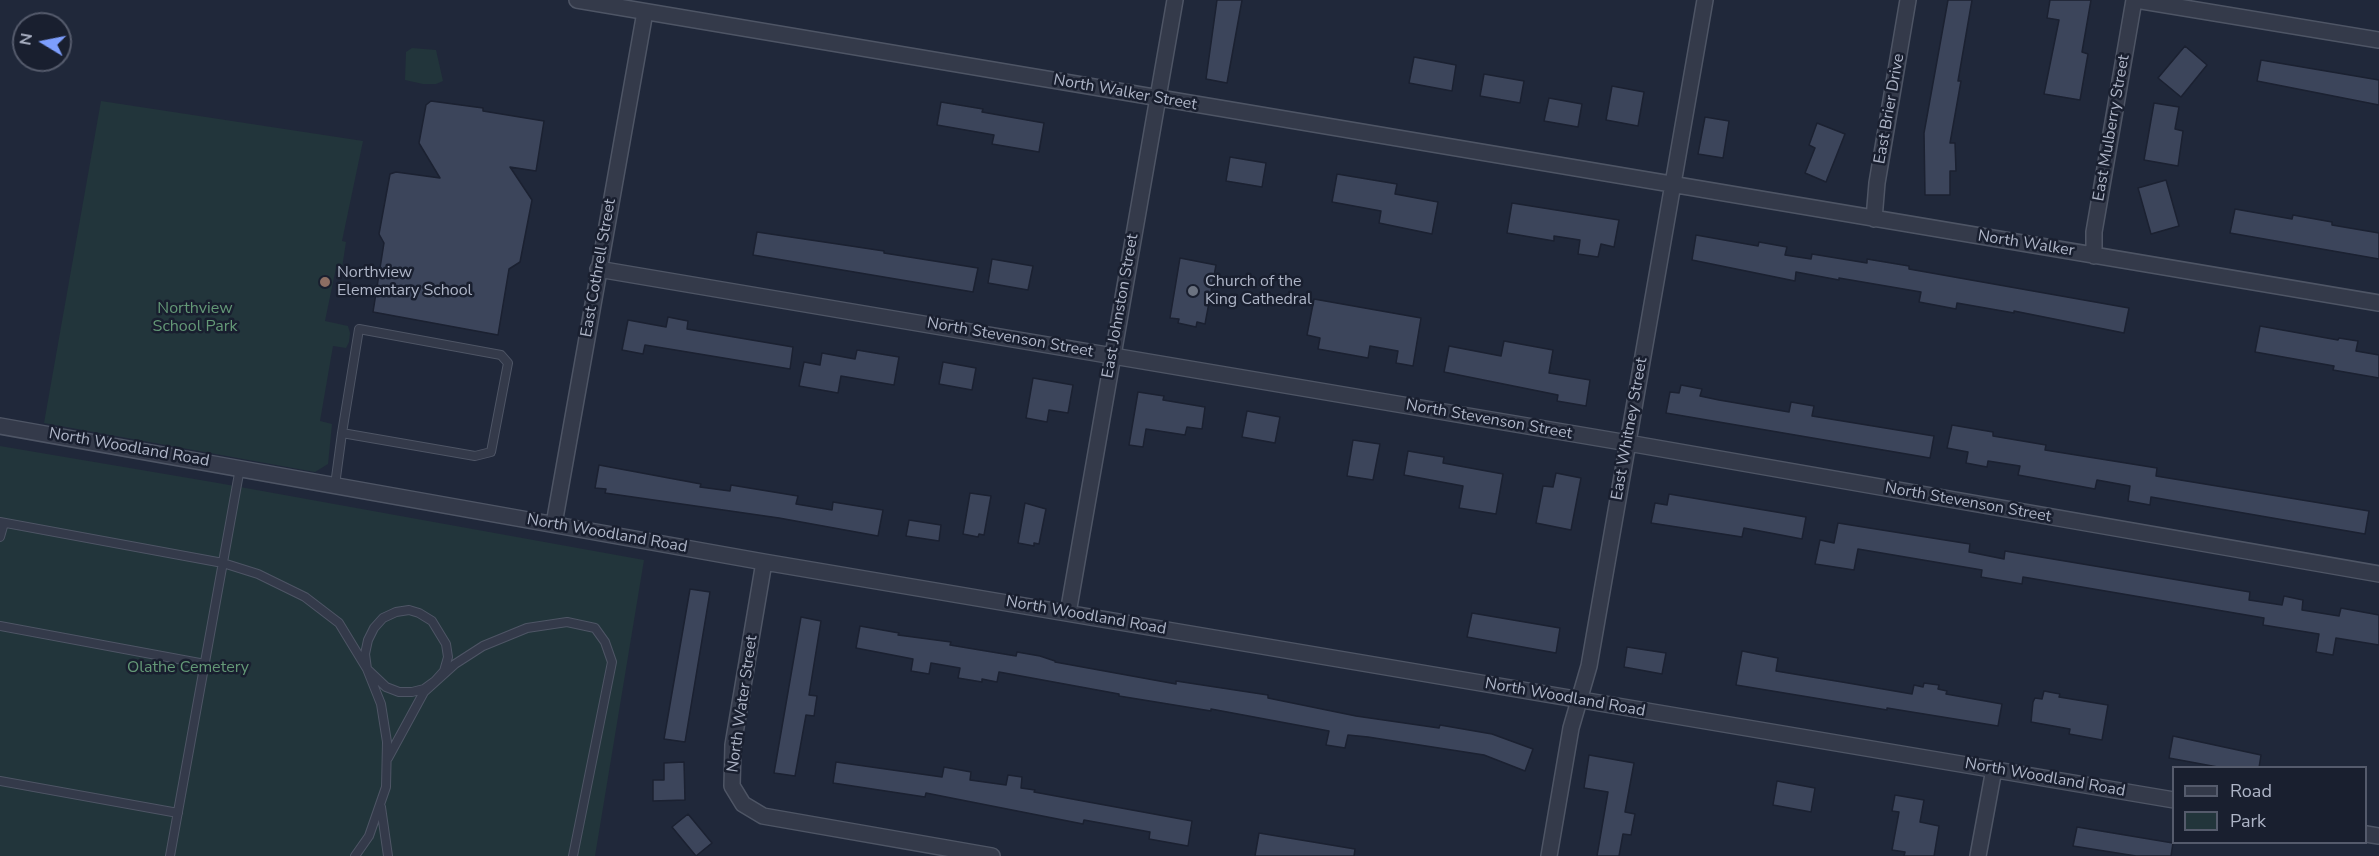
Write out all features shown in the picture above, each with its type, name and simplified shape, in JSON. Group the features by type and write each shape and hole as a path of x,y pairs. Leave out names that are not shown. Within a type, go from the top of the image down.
{"street":[{"name":"North Walker Street","path":"577,0 1673,185"},
{"name":"East Johnston Street","path":"1068,613 1175,0"},
{"name":"East Whitney Street","path":"1550,856 1571,728 1589,666 1705,0"},
{"name":"East Brier Drive","path":"1874,219 1877,183 1908,0"},
{"path":"2135,0 2379,40"},
{"name":"East Mulberry Street","path":"2094,256 2094,232 2135,0"},
{"name":"East Cothrell Street","path":"554,524 645,12"},
{"name":"North Walker","path":"1673,185 2379,303"},
{"name":"North Stevenson Street","path":"598,269 1628,443 2379,574"},
{"name":"North Woodland Road","path":"0,426 764,562 2172,800"},
{"name":"North Water Street","path":"764,562 734,745 732,786 743,804 763,816 992,856"},
{"path":"1978,856 1994,769"}],"lane":[{"path":"335,485 342,433 359,329 501,355 508,363 491,452 475,456 342,433"},
{"path":"170,856 240,468"},
{"path":"0,537 2,523 223,563 258,574 305,597 339,623 368,669 386,687 399,692 412,693 424,689 455,664 483,646 527,628 567,622 595,628 605,642 612,662 573,856"},
{"path":"355,856 369,836 386,787 388,758 381,704 365,654 368,640 374,628 383,618 396,612 409,610 432,621 446,644 448,657 444,671 424,692 388,758"},
{"path":"0,626 205,664"},
{"path":"0,781 178,813"},
{"path":"380,803 388,856"}],"green space":[{"path":"412,48 436,50 443,81 436,84 423,84 405,80 406,52"},
{"name":"Northview School Park","path":"101,101 363,141 342,241 346,242 342,268 336,268 325,321 348,326 349,342 346,348 333,346 320,421 332,424 328,464 315,472 44,423"},
{"name":"Olathe Cemetery","path":"0,446 644,560 595,856 0,856"}],"building":[{"path":"1217,0 1242,0 1227,83 1206,79"},
{"path":"1948,0 1972,0 1950,143 1955,143 1956,171 1950,171 1950,195 1925,195 1924,133"},
{"path":"2050,0 2091,0 2082,52 2088,54 2080,100 2044,94 2059,20 2047,18"},
{"path":"2185,46 2207,65 2181,97 2158,78"},
{"path":"1414,57 1456,65 1452,91 1409,83"},
{"path":"2261,60 2379,80 2379,105 2257,81"},
{"path":"1484,74 1524,81 1520,103 1480,96"},
{"path":"1612,86 1644,92 1638,126 1606,120"},
{"path":"1549,98 1582,104 1578,127 1544,121"},
{"path":"431,101 483,108 483,111 544,121 536,171 510,167 532,200 520,262 509,269 498,335 373,312 384,243 379,234 390,174 396,172 440,178 419,143 426,105"},
{"path":"941,102 1044,123 1039,152 992,144 994,135 937,125"},
{"path":"2154,103 2179,107 2175,129 2183,131 2178,166 2144,160"},
{"path":"1705,117 1729,121 1723,158 1698,154"},
{"path":"1817,123 1845,134 1826,182 1805,173 1815,148 1809,145"},
{"path":"1230,157 1266,163 1262,187 1226,181"},
{"path":"1337,174 1397,184 1395,194 1438,202 1432,234 1379,223 1381,211 1332,202"},
{"path":"2166,180 2179,226 2151,234 2138,188"},
{"path":"1512,203 1619,220 1614,247 1601,244 1598,257 1578,254 1580,240 1554,236 1554,241 1507,233"},
{"path":"2235,209 2292,219 2293,215 2379,233 2379,259 2230,233"},
{"path":"757,232 978,268 973,292 753,255"},
{"path":"1696,235 1758,246 1759,242 1787,247 1785,255 1811,259 1812,254 1867,263 1867,259 1909,266 1909,269 2129,308 2124,333 2014,311 2014,313 1957,303 1956,309 1919,302 1921,292 1796,272 1795,281 1692,260"},
{"name":"Church of the King Cathedral","path":"1180,258 1216,265 1205,324 1197,322 1196,327 1178,323 1179,319 1170,318"},
{"path":"992,259 1033,266 1028,290 988,283"},
{"path":"1314,299 1421,318 1413,366 1396,363 1398,351 1370,346 1368,358 1318,349 1320,338 1307,335"},
{"path":"668,317 688,321 687,329 793,347 790,369 645,345 643,354 622,350 628,320 666,327"},
{"path":"2260,326 2338,340 2339,338 2358,341 2356,351 2379,355 2379,378 2333,370 2334,366 2255,352"},
{"path":"1504,341 1553,350 1549,373 1590,380 1586,406 1557,401 1558,395 1444,372 1449,346 1501,356"},
{"path":"857,350 899,357 894,385 841,376 838,393 799,386 804,362 820,365 822,353 855,359"},
{"path":"943,362 976,368 972,390 939,384"},
{"path":"1033,378 1073,385 1068,413 1049,410 1047,422 1026,418"},
{"path":"1681,385 1702,389 1700,396 1719,400 1789,412 1791,402 1814,406 1812,416 1934,436 1930,458 1666,413 1670,392 1679,393"},
{"path":"1138,392 1164,396 1163,400 1205,407 1202,429 1187,427 1185,435 1146,429 1143,447 1129,445"},
{"path":"1247,411 1280,417 1275,443 1242,437"},
{"path":"1952,425 1993,432 1993,436 2046,445 2045,450 2157,468 2156,476 2369,511 2365,534 2151,497 2150,505 2128,501 2130,486 2097,480 2095,489 2018,475 2020,466 1988,461 1987,467 1966,463 1968,452 1947,448"},
{"path":"1353,440 1380,444 1373,480 1347,476"},
{"path":"1408,451 1444,457 1443,463 1503,474 1496,514 1459,508 1463,486 1404,475"},
{"path":"599,465 701,484 700,487 730,491 731,485 798,496 796,504 832,510 833,502 883,510 878,536 779,518 605,493 606,489 595,488"},
{"path":"1556,473 1581,478 1571,530 1536,523 1543,486 1553,487"},
{"path":"970,493 991,496 984,535 979,534 978,537 963,534"},
{"path":"1669,494 1806,517 1802,539 1744,528 1742,537 1651,523 1655,503 1667,505"},
{"path":"1025,503 1046,509 1039,544 1034,543 1034,546 1018,543"},
{"path":"909,520 941,525 939,541 906,536"},
{"path":"1838,523 1970,544 1969,552 2004,559 2005,551 2250,592 2249,600 2282,605 2284,596 2303,600 2302,610 2339,616 2341,608 2379,615 2379,645 2336,638 2333,655 2316,652 2319,634 2263,625 2264,618 2023,577 2022,584 1981,577 1982,570 1858,549 1854,570 1815,564 1820,540 1834,543"},
{"path":"690,589 710,592 685,742 664,739"},
{"path":"1472,613 1560,628 1556,653 1467,637"},
{"path":"801,617 821,621 809,695 817,696 814,716 806,715 795,776 774,773"},
{"path":"860,626 1016,656 1017,652 1040,656 1055,662 1176,684 1176,681 1268,695 1268,698 1356,716 1439,728 1440,725 1492,734 1533,749 1525,771 1484,755 1368,737 1348,735 1345,748 1326,745 1329,731 1211,709 1211,711 1119,696 1119,694 999,672 997,682 982,679 982,682 958,678 960,668 931,663 929,674 911,671 913,659 856,648"},
{"path":"1627,647 1666,653 1662,674 1624,667"},
{"path":"1742,651 1778,658 1776,671 1912,694 1914,685 1923,687 1924,683 1939,685 1938,689 1947,691 1946,694 2002,704 1998,726 1736,685"},
{"path":"2044,691 2060,694 2059,697 2108,705 2102,740 2069,734 2070,729 2031,722 2033,702 2035,698 2042,699"},
{"path":"2173,736 2261,755 2259,766 2212,766 2169,758"},
{"path":"1589,755 1634,763 1625,812 1635,814 1631,835 1623,834 1619,856 1597,856 1608,792 1584,788"},
{"path":"684,762 685,800 653,801 653,780 664,780 664,763"},
{"path":"836,762 942,777 944,767 971,772 970,780 1006,785 1008,775 1022,777 1021,788 1035,790 1034,792 1192,821 1188,846 1149,839 1150,832 1084,820 1083,824 926,793 925,797 833,783"},
{"path":"1777,781 1815,788 1811,812 1773,805"},
{"path":"1895,795 1924,800 1920,822 1939,826 1934,856 1904,856 1905,852 1892,850 1899,812 1892,811"},
{"path":"688,814 712,843 696,856 672,827"},
{"path":"2077,827 2173,844 2171,856 2136,856 2073,846"},
{"path":"1259,833 1355,849 1354,856 1255,856"}],"place":[{"name":"Northview Elementary School","path":"325,282"},
{"name":"Church of the King Cathedral","path":"1193,291"}]}
